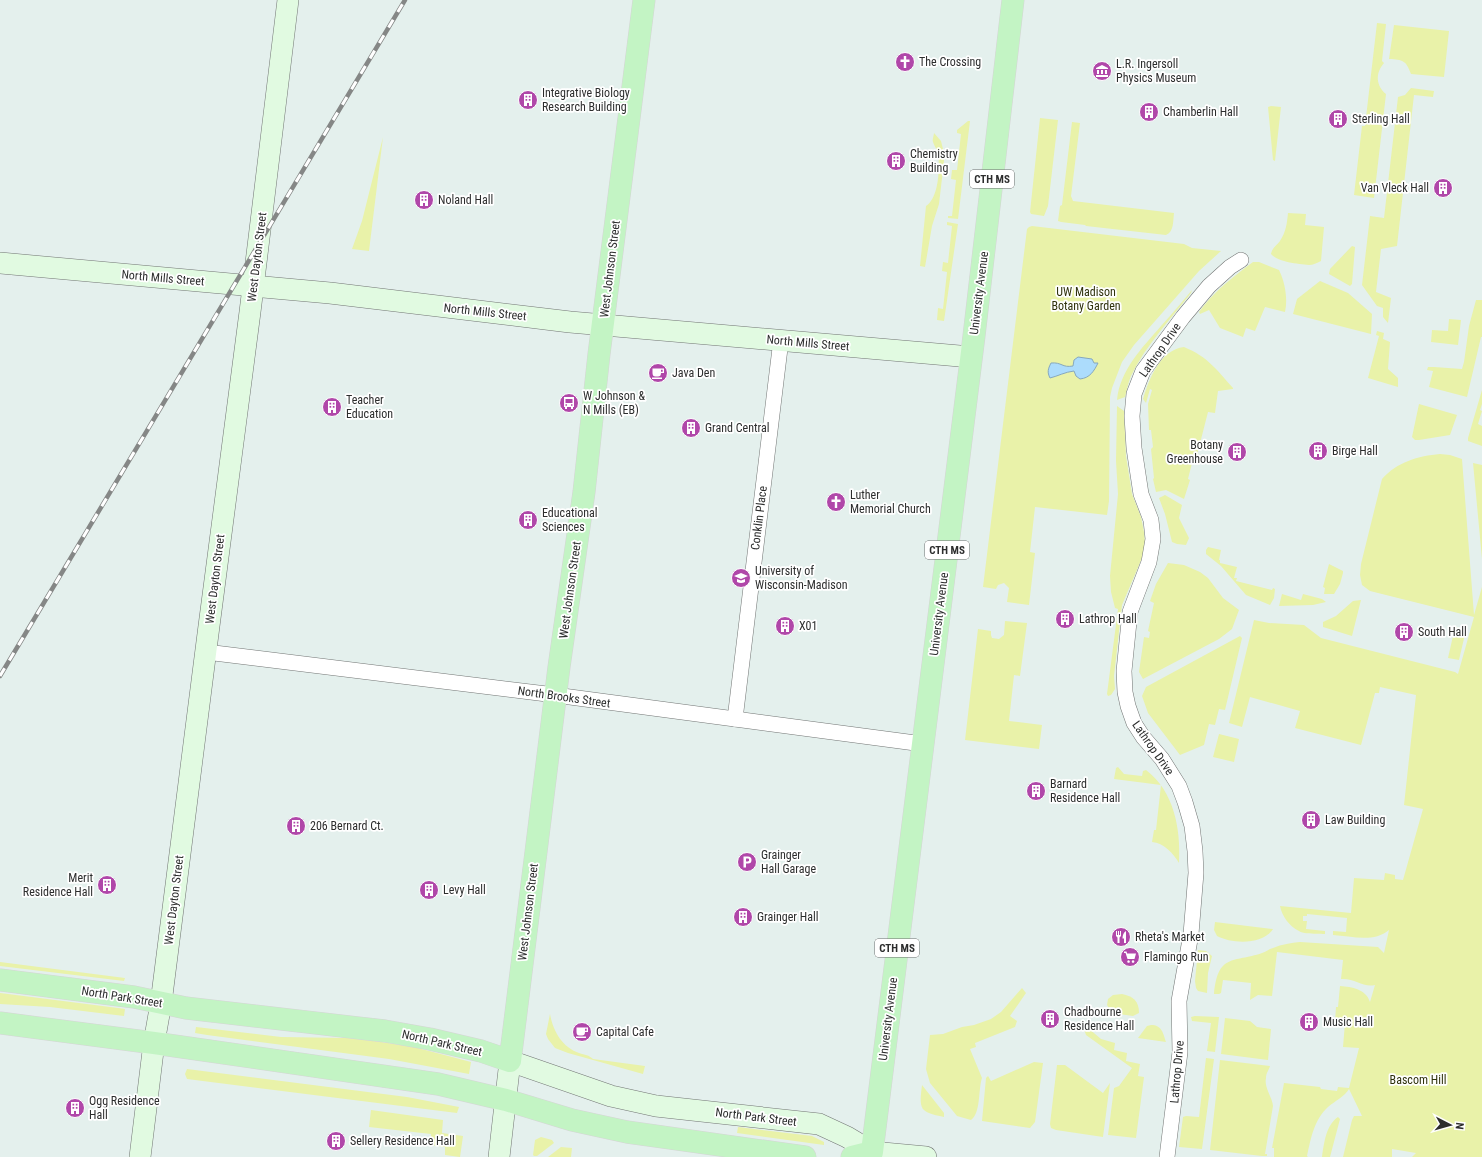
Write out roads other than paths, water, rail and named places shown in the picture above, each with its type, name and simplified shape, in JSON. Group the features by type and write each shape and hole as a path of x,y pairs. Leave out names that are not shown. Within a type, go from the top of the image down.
{"main road":[{"name":"West Johnson Street","path":"510,1061 555,695 584,492 602,324 644,0"},
{"name":"University Avenue","path":"865,1155 922,744 971,357 1013,0"},
{"name":"North Park Street","path":"0,980 134,997 186,1008 393,1032 474,1050 510,1061"},
{"path":"0,1023 154,1043 438,1084 506,1100 572,1120 627,1132 805,1157"}],"street":[{"name":"West Dayton Street","path":"140,1157 253,286 288,0"},
{"name":"Lathrop Drive","path":"1167,1157 1180,1052 1179,1001 1191,934 1196,880 1195,851 1192,826 1179,786 1169,769 1134,723 1125,692 1124,671 1130,612 1149,562 1153,539 1151,520 1142,494 1134,448 1132,416 1134,394 1143,371 1183,317 1209,286 1230,267 1241,260"},
{"name":"North Mills Street","path":"0,263 330,293 419,305 602,324 971,357"},
{"name":"Conklin Place","path":"735,719 781,340"},
{"name":"North Brooks Street","path":"206,652 555,695 922,744"},
{"name":"West Johnson Street","path":"499,1157 510,1061"},
{"name":"North Park Street","path":"510,1061 611,1096 656,1106 819,1124 842,1134 865,1155 926,1157"}],"water":[{"path":"1078,357 1092,359 1094,363 1098,363 1089,376 1080,379 1076,376 1074,371 1050,378 1048,370 1051,363 1073,366 1074,360"}],"railway":[{"path":"0,676 405,0"}],"place":[{"name":"The Crossing","path":"905,62"},
{"name":"L.R. Ingersoll Physics Museum","path":"1102,71"},
{"name":"Integrative Biology Research Building","path":"528,100"},
{"name":"Chamberlin Hall","path":"1149,112"},
{"name":"Sterling Hall","path":"1338,119"},
{"name":"Chemistry Building","path":"896,161"},
{"name":"Van Vleck Hall","path":"1443,188"},
{"name":"Noland Hall","path":"424,200"},
{"name":"Java Den","path":"658,373"},
{"name":"W Johnson & N Mills (EB)","path":"569,403"},
{"name":"Teacher Education","path":"332,407"},
{"name":"Grand Central","path":"691,428"},
{"name":"Birge Hall","path":"1318,451"},
{"name":"Botany Greenhouse","path":"1237,452"},
{"name":"Luther Memorial Church","path":"836,502"},
{"name":"Educational Sciences","path":"528,520"},
{"name":"University of Wisconsin-Madison","path":"741,578"},
{"name":"Lathrop Hall","path":"1065,619"},
{"name":"X01","path":"785,626"},
{"name":"South Hall","path":"1404,632"},
{"name":"Barnard Residence Hall","path":"1036,791"},
{"name":"Law Building","path":"1311,820"},
{"name":"206 Bernard Ct.","path":"296,826"},
{"name":"Grainger Hall Garage","path":"747,862"},
{"name":"Merit Residence Hall","path":"107,885"},
{"name":"Levy Hall","path":"429,890"},
{"name":"Grainger Hall","path":"743,917"},
{"name":"Rheta's Market","path":"1121,937"},
{"name":"Flamingo Run","path":"1130,957"},
{"name":"Chadbourne Residence Hall","path":"1050,1019"},
{"name":"Music Hall","path":"1309,1022"},
{"name":"Capital Cafe","path":"582,1032"},
{"name":"Ogg Residence Hall","path":"75,1108"},
{"name":"Sellery Residence Hall","path":"336,1141"}],"park label":[{"name":"UW Madison Botany Garden","path":"1086,299"},
{"name":"Bascom Hill","path":"1418,1080"}]}
